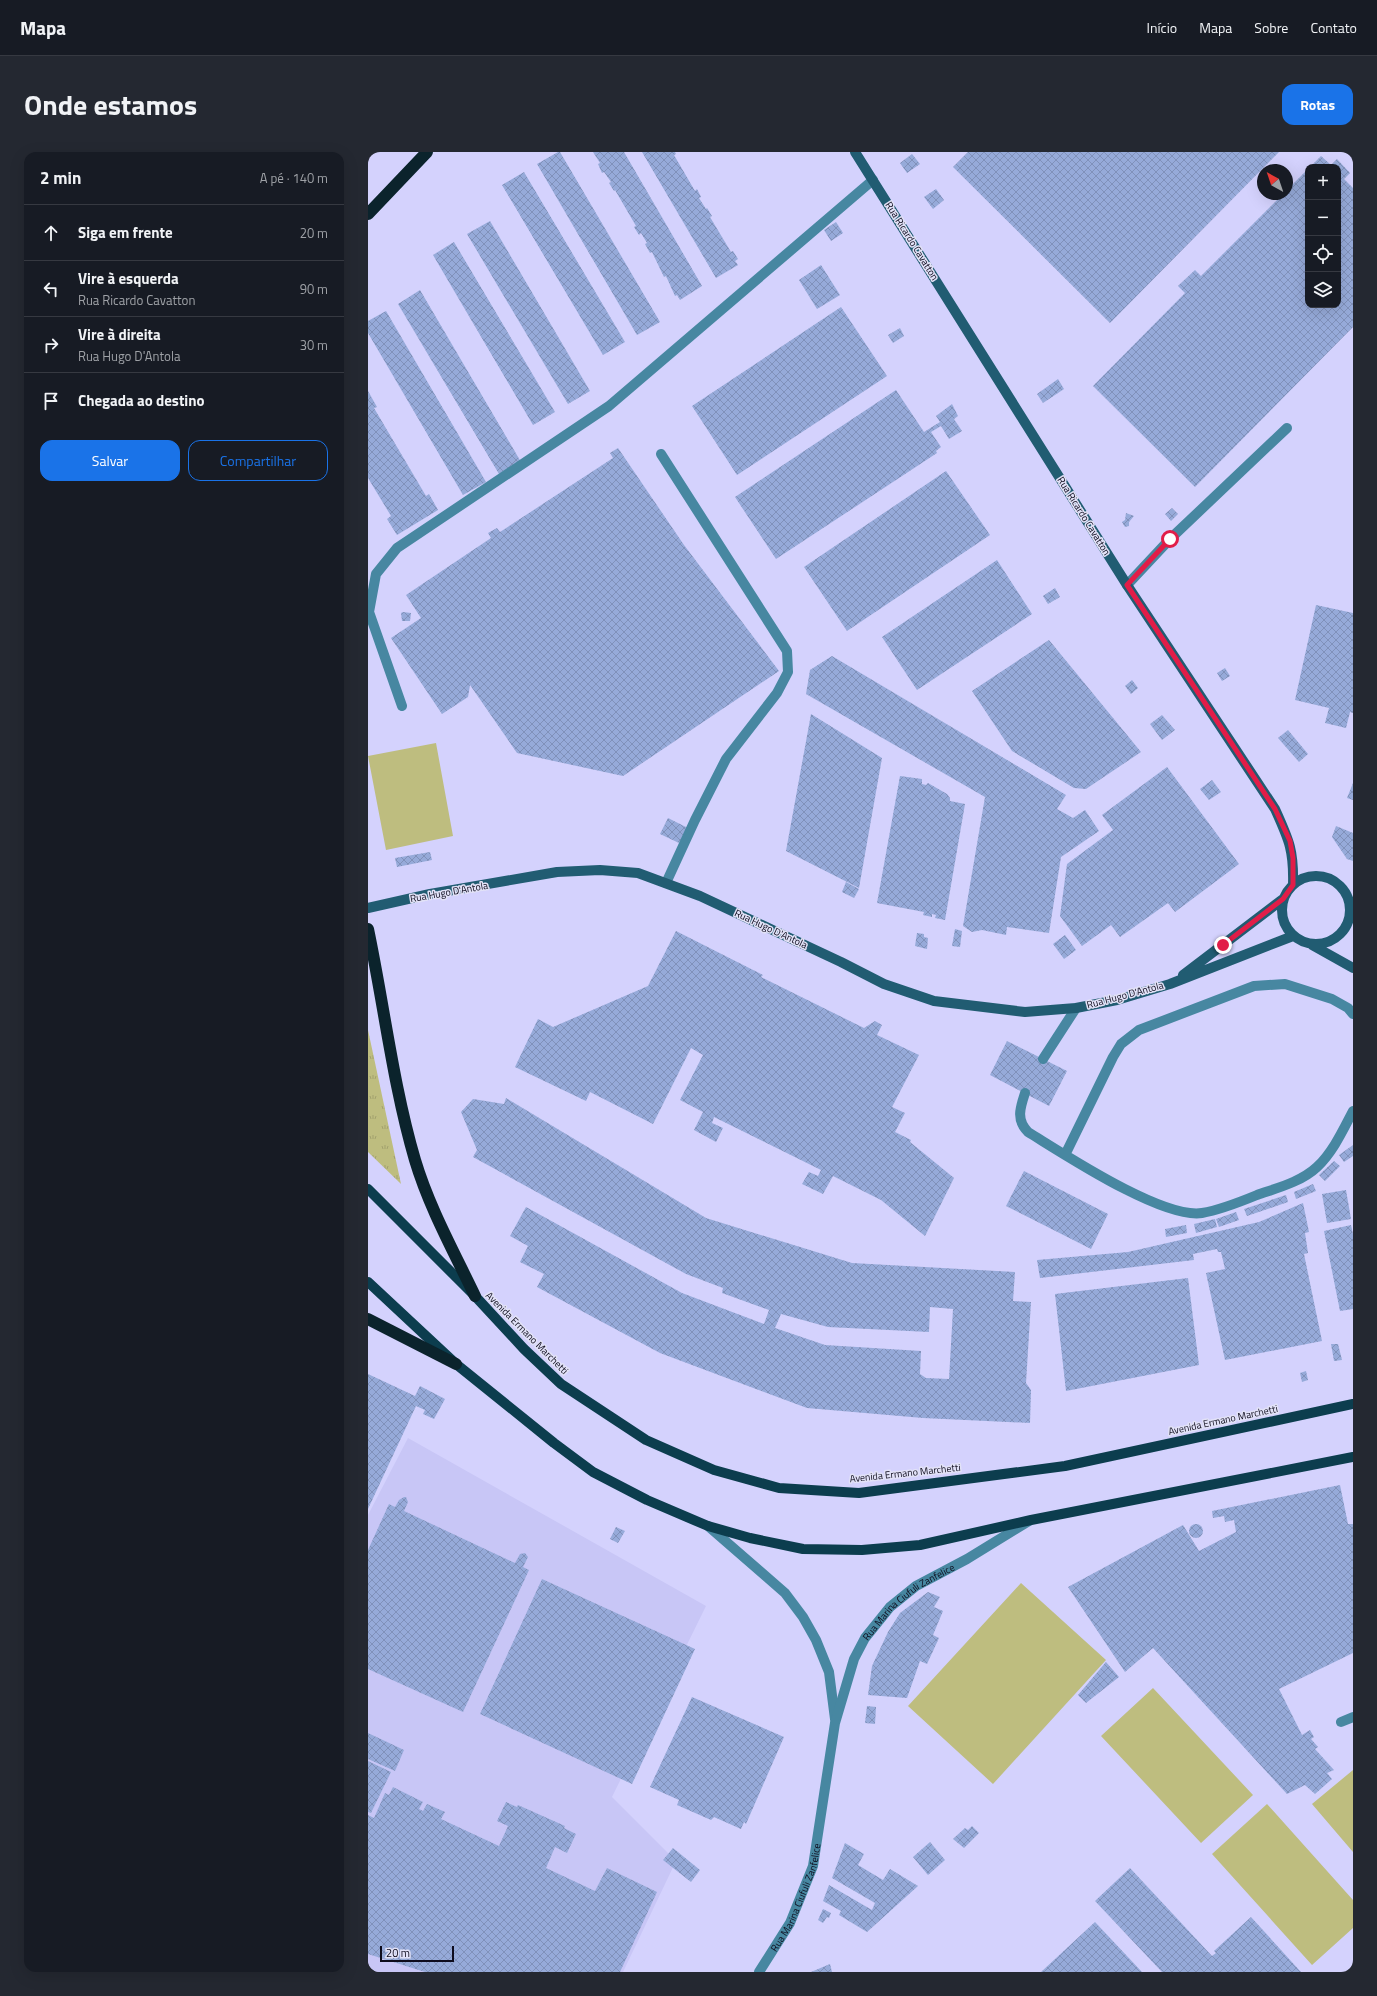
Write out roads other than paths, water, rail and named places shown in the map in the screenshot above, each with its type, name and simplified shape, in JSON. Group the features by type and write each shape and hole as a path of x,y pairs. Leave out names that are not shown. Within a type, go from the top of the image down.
{"highway":[{"path":"368,214 428,152"},
{"path":"368,929 401,1099 415,1160 427,1194 475,1296"},
{"path":"368,1319 456,1364"}],"main road":[{"name":"Avenida Ermano Marchetti","path":"368,1189 475,1296 524,1349 562,1384 603,1413 646,1440 714,1470 779,1488 859,1493 1065,1466 1353,1404"},
{"path":"368,1282 456,1364 554,1443 593,1472 647,1500 708,1526 750,1538 803,1549 862,1550 920,1545 1030,1520 1353,1457"}],"street":[{"name":"Rua Ricardo Cavatton","path":"855,152 1127,585 1275,809 1290,841 1293,858 1293,885"},
{"path":"402,706 369,612 376,574 397,548 609,406 873,180"},
{"path":"1127,585 1170,539 1287,428"},
{"path":"661,454 787,650 788,672 777,693 726,758 666,883"},
{"name":"Rua Hugo D'Antola","path":"368,908 430,894 557,872 600,870 638,873 700,896 884,984 934,1001 1024,1012 1076,1008 1117,1000 1170,984 1293,936"},
{"path":"1315,876 1326,878 1337,883 1345,892 1352,916 1341,934 1322,944 1302,942 1293,936 1282,919 1281,909 1283,899 1293,885 1303,878 1315,876"},
{"name":"Rua Hugo D'Antola","path":"1170,984 1283,899"},
{"path":"1312,944 1353,968"},
{"path":"1065,1155 1113,1056 1121,1044 1139,1030 1254,986 1285,984 1332,999 1348,1008 1353,1014"},
{"path":"1043,1059 1076,1008"},
{"path":"1025,1093 1018,1114 1023,1128 1028,1132 1111,1182 1164,1207 1183,1213 1202,1213 1294,1182 1317,1168 1333,1148 1353,1111"},
{"name":"Rua Marina Ciufuli Zanfelice","path":"759,1972 790,1923 813,1866 835,1723 854,1659 865,1638 890,1607 916,1586 967,1559 1030,1520"},
{"name":"Rua Marina Ciufuli Zanfelice","path":"708,1526 785,1593 803,1617 816,1640 829,1672 835,1723"},
{"path":"1342,1722 1353,1717"}]}
